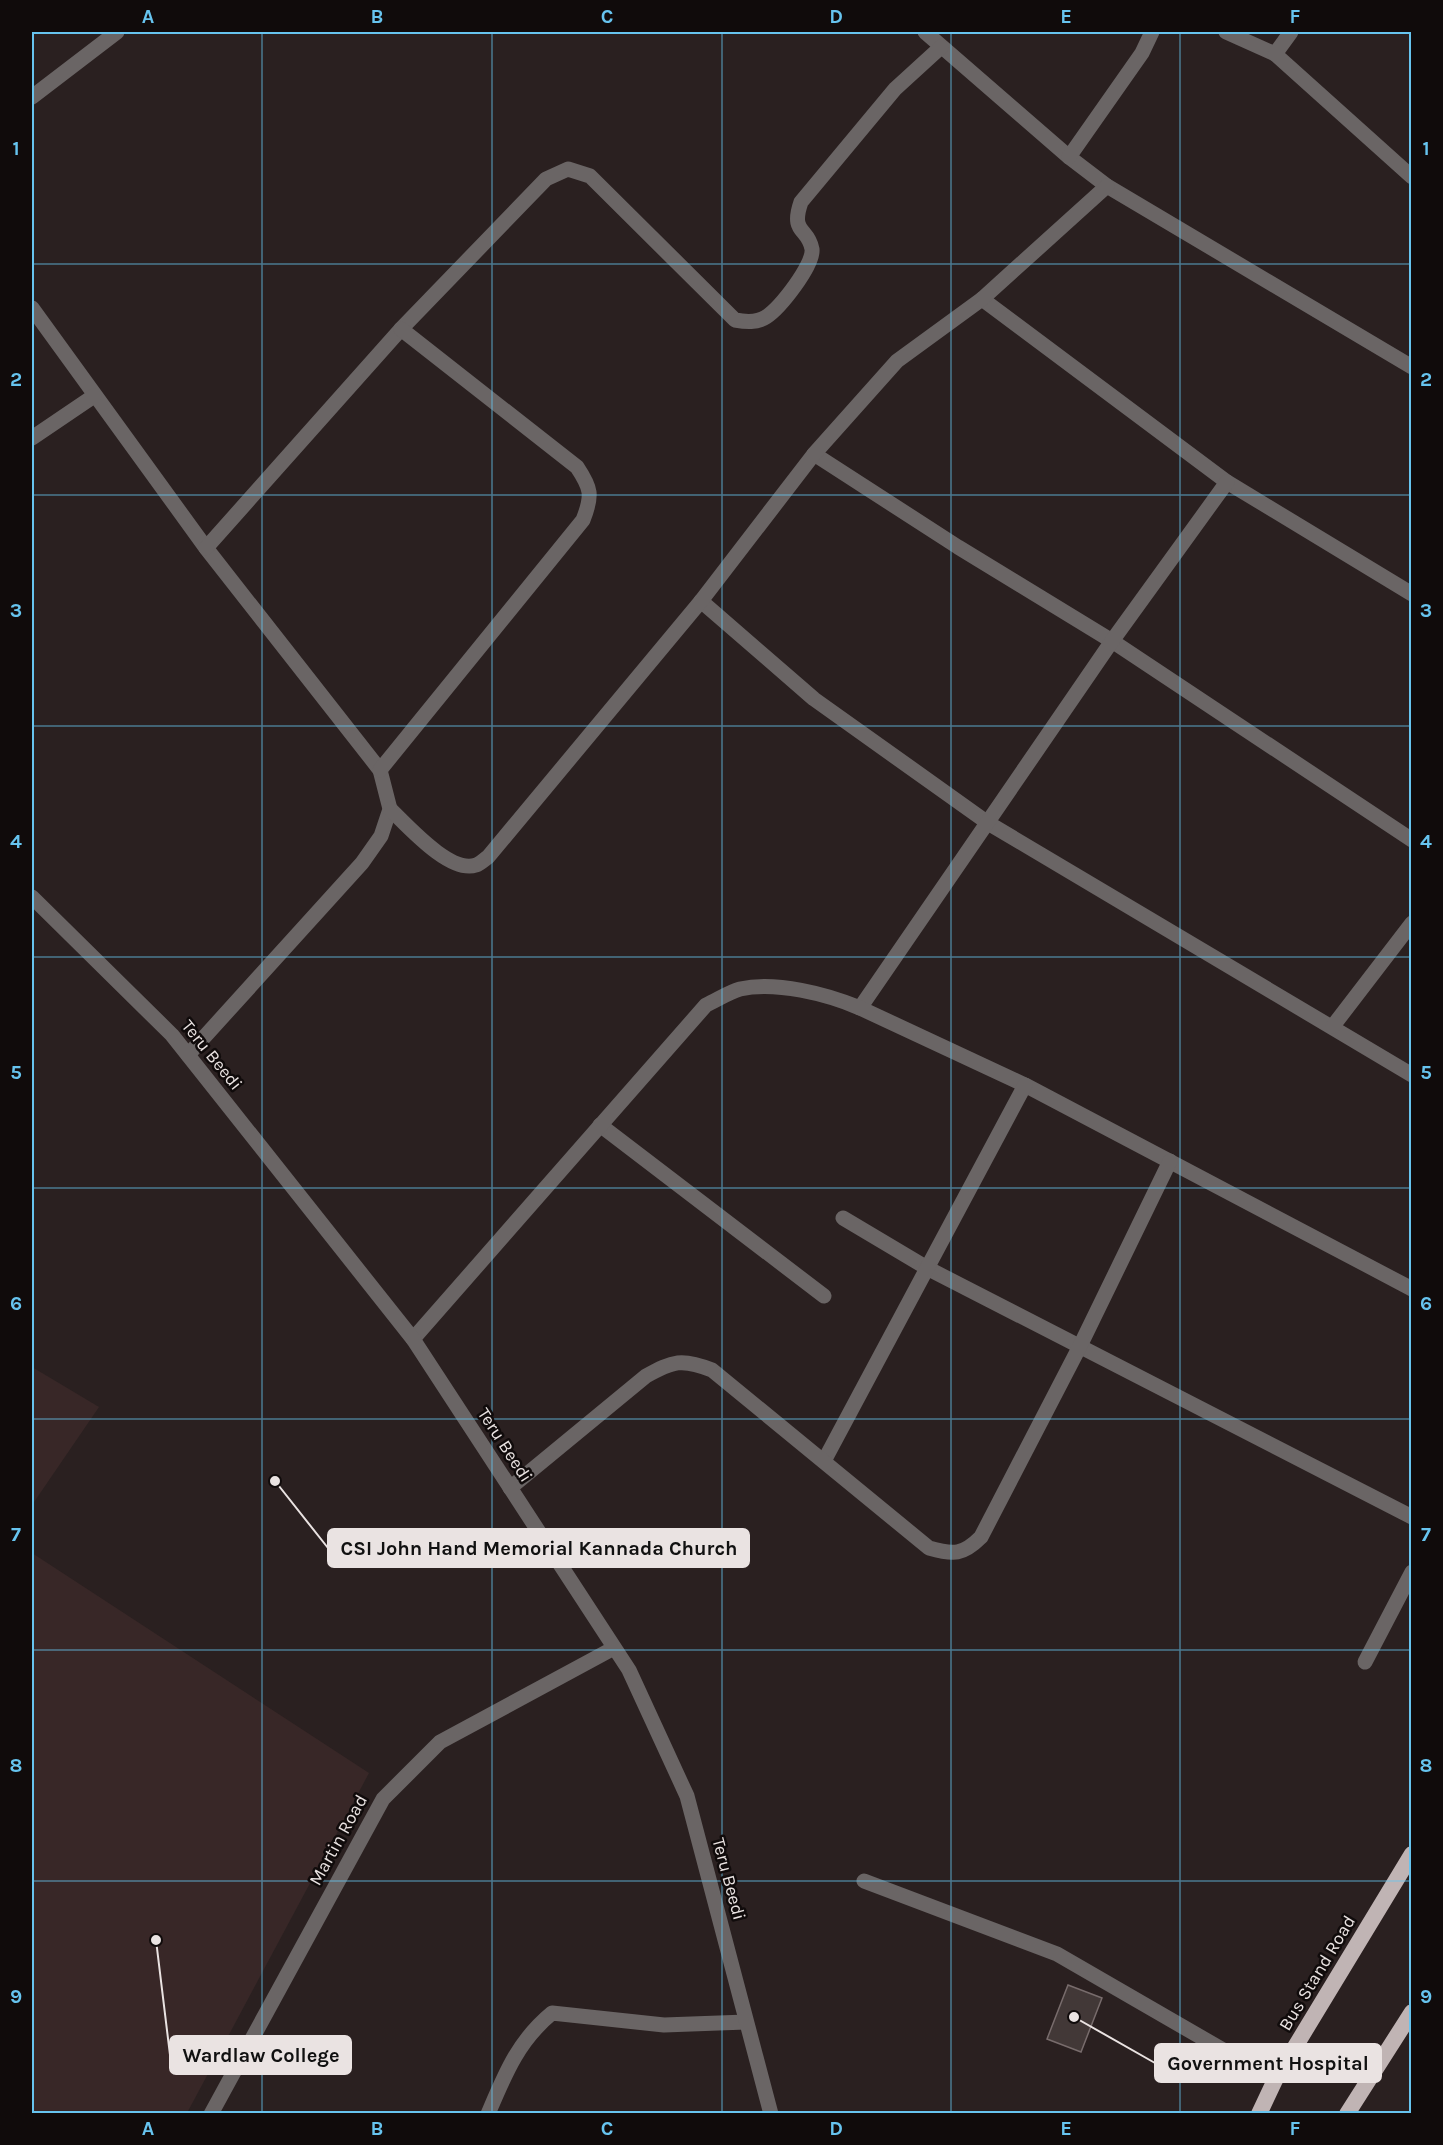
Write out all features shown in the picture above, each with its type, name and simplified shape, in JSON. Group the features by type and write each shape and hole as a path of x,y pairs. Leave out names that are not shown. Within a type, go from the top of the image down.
{"highway":[{"name":"Bus Stand Road","path":"1259,2114 1275,2080 1412,1854"},
{"path":"1347,2114 1412,2012"}],"street":[{"path":"32,97 117,32"},
{"path":"926,32 1068,157 1107,186 1412,367"},
{"path":"1068,157 1142,53 1152,32"},
{"path":"1226,32 1275,54 1412,177"},
{"path":"1275,54 1291,32"},
{"path":"206,548 401,329 546,179 568,169 590,176 735,320 750,323 767,317 805,273 811,259 812,247 798,227 796,216 801,202 895,88 941,47"},
{"path":"32,308 206,548 380,770 390,809 436,852 458,865 476,866 488,857 701,601 814,454 897,361 982,299 1107,186"},
{"path":"982,299 1227,482 1412,594"},
{"path":"380,770 583,520 591,501 588,483 577,467 401,329"},
{"path":"32,438 94,396"},
{"path":"814,454 958,547 1112,641 1412,840"},
{"path":"860,1008 1112,641 1227,482"},
{"path":"701,601 813,699 988,823 1412,1075"},
{"path":"188,1054 363,863 381,836 390,809"},
{"name":"Teru Beedi","path":"32,897 172,1035 413,1339 628,1670 687,1796 771,2114"},
{"path":"1333,1026 1412,923"},
{"path":"413,1339 706,1005 741,989 782,988 832,997 860,1008 1025,1085 1412,1289"},
{"path":"824,1461 1025,1085"},
{"path":"600,1125 824,1296"},
{"path":"510,1488 646,1376 670,1362 693,1362 712,1370 929,1548 950,1554 969,1548 981,1537 1080,1346 1170,1161"},
{"path":"843,1218 927,1268 1412,1517"},
{"path":"1365,1662 1412,1572"},
{"name":"Martin Road","path":"211,2114 383,1799 440,1742 614,1648"},
{"path":"864,1881 1057,1954 1275,2080"},
{"path":"488,2114 509,2065 531,2030 552,2013 573,2013 664,2025 746,2022"}],"shaded area":[{"path":"32,1367 99,1407 32,1505"},
{"path":"32,1553 369,1773 187,2113 32,2113"}],"building":[{"path":"1068,1985 1102,1998 1081,2052 1047,2039"}],"place":[{"name":"CSI John Hand Memorial Kannada Church","path":"275,1481"},
{"name":"Wardlaw College","path":"156,1940"},
{"name":"Government Hospital","path":"1074,2017"}]}
